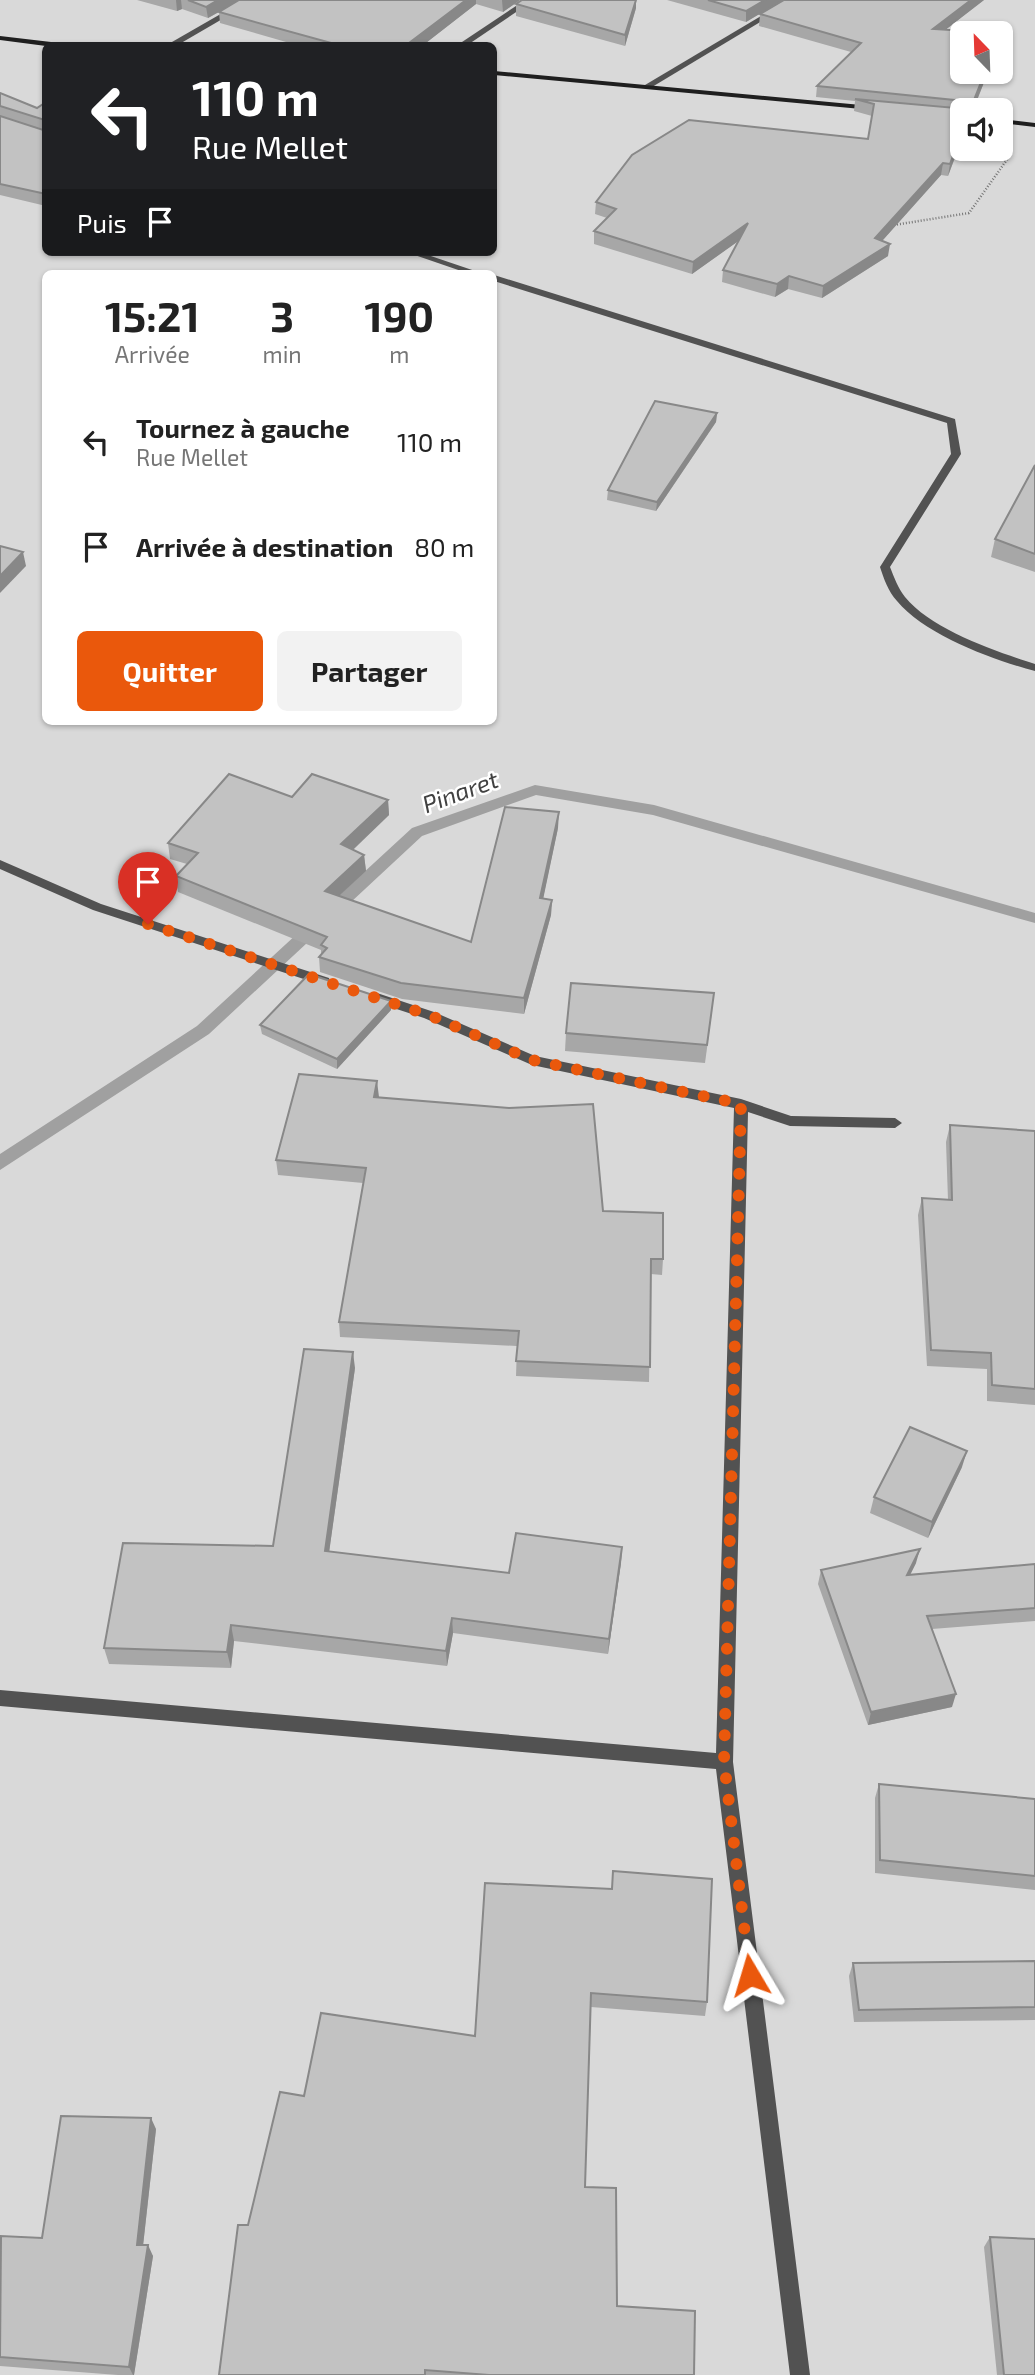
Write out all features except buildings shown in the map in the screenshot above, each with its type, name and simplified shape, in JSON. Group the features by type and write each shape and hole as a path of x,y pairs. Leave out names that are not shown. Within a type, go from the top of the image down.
{"main road":[{"path":"0,38 42,43"},
{"path":"497,73 649,85 881,109"},
{"path":"1013,122 1035,125"}],"street":[{"path":"176,42 251,0"},
{"path":"466,42 530,0"},
{"path":"649,85 793,0"},
{"path":"423,256 467,270"},
{"path":"497,279 952,421 956,454 885,567 900,599 935,624 991,654 1035,668"},
{"path":"0,864 97,907 336,985"},
{"path":"362,993 429,1015 532,1060 741,1104 790,1121 895,1123"},
{"path":"741,1104 724,1762 800,2375"},
{"path":"0,1698 724,1762"}],"path":[{"path":"882,227 969,214 999,168 1017,148"}],"shaded area":[{"path":"0,0 1035,0 1035,2375 0,2375"}],"waterway":[{"name":"Pinaret","path":"0,1163 203,1030 417,832 535,790 654,810 1035,918"}],"route":[{"path":"148,924 429,1015 532,1060 741,1104 724,1762 750,1975"}]}
